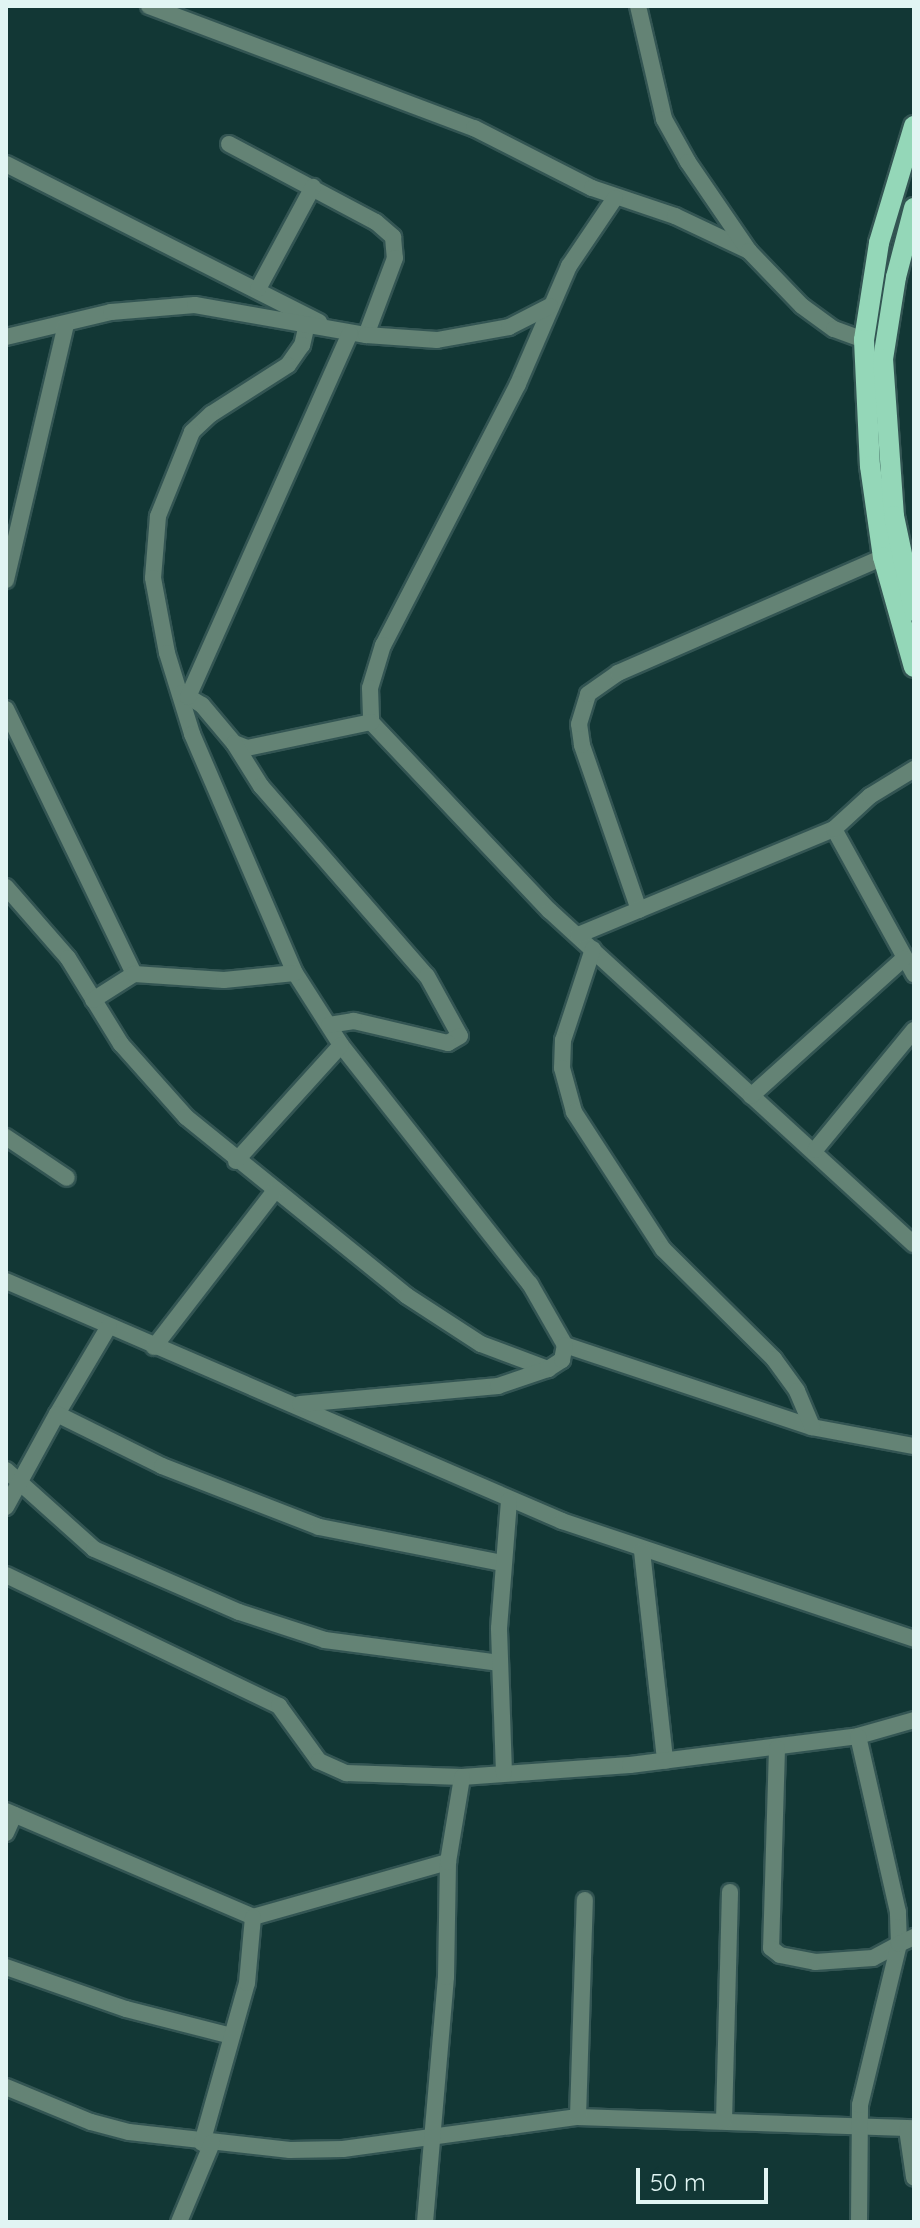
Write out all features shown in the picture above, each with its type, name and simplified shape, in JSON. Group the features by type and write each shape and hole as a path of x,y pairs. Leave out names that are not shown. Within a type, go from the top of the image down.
{"main road":[{"path":"913,133 879,243 864,340 870,466 883,557 914,667"},
{"path":"914,208 883,359 894,516 914,611"}],"street":[{"path":"149,6 474,128 615,198 675,216 749,251"},
{"path":"638,6 670,132 749,251 811,315 864,340"},
{"path":"182,694 395,258 393,237 313,187 229,144"},
{"path":"6,164 330,328"},
{"path":"258,289 313,187"},
{"path":"615,198 588,231 550,306 518,384 383,645 370,688 371,722 578,935 914,1244"},
{"path":"6,337 111,312 195,305 358,334 423,340 475,337 550,306"},
{"path":"6,580 66,324"},
{"path":"299,1404 471,1390 548,1369 562,1360 565,1345 564,1335 530,1284 341,1045 295,973 212,787 182,694 153,578 158,516 169,483 192,432 211,414 288,365 297,356 307,324"},
{"path":"639,910 582,745 579,724 588,694 618,673 883,557"},
{"path":"182,694 212,715 261,786 427,976 460,1036 448,1043 363,1022 329,1025"},
{"path":"6,709 134,974"},
{"path":"234,743 262,748 371,722"},
{"path":"578,935 834,829 870,796 914,769"},
{"path":"834,829 914,974"},
{"path":"6,887 59,946 149,1079 236,1161 456,1330 548,1369"},
{"path":"593,949 563,1040 562,1068 574,1112 663,1249 774,1359 797,1391 812,1427"},
{"path":"751,1096 903,959"},
{"path":"93,1000 134,974 224,980 295,973"},
{"path":"815,1150 914,1030"},
{"path":"236,1161 341,1045"},
{"path":"6,1137 67,1178"},
{"path":"154,1347 274,1192"},
{"path":"6,1281 154,1347 299,1404 509,1500 642,1551 914,1639"},
{"path":"6,1507 13,1475 57,1414 109,1326"},
{"path":"565,1345 812,1427 914,1446"},
{"path":"57,1414 162,1466 319,1527 502,1563"},
{"path":"13,1475 94,1549 239,1612 325,1640 499,1663"},
{"path":"504,1773 499,1663 502,1563 509,1500"},
{"path":"642,1551 665,1761"},
{"path":"6,1575 279,1706 293,1718 319,1761 331,1769 370,1776 462,1777 665,1761 858,1736 914,1720"},
{"path":"858,1736 894,1878 906,1940 858,2123 859,2222"},
{"path":"777,1748 771,1948 780,1955 848,1962 873,1958 906,1940"},
{"path":"425,2222 446,1977 448,1862 462,1777"},
{"path":"6,1833 10,1813 253,1917 448,1862"},
{"path":"724,2121 730,1892"},
{"path":"578,2117 585,1900"},
{"path":"179,2222 207,2143 248,1975 253,1917"},
{"path":"6,1967 126,2009 232,2036"},
{"path":"6,2087 91,2122 207,2143 331,2150 578,2117 858,2123 911,2128 914,2177"}]}
